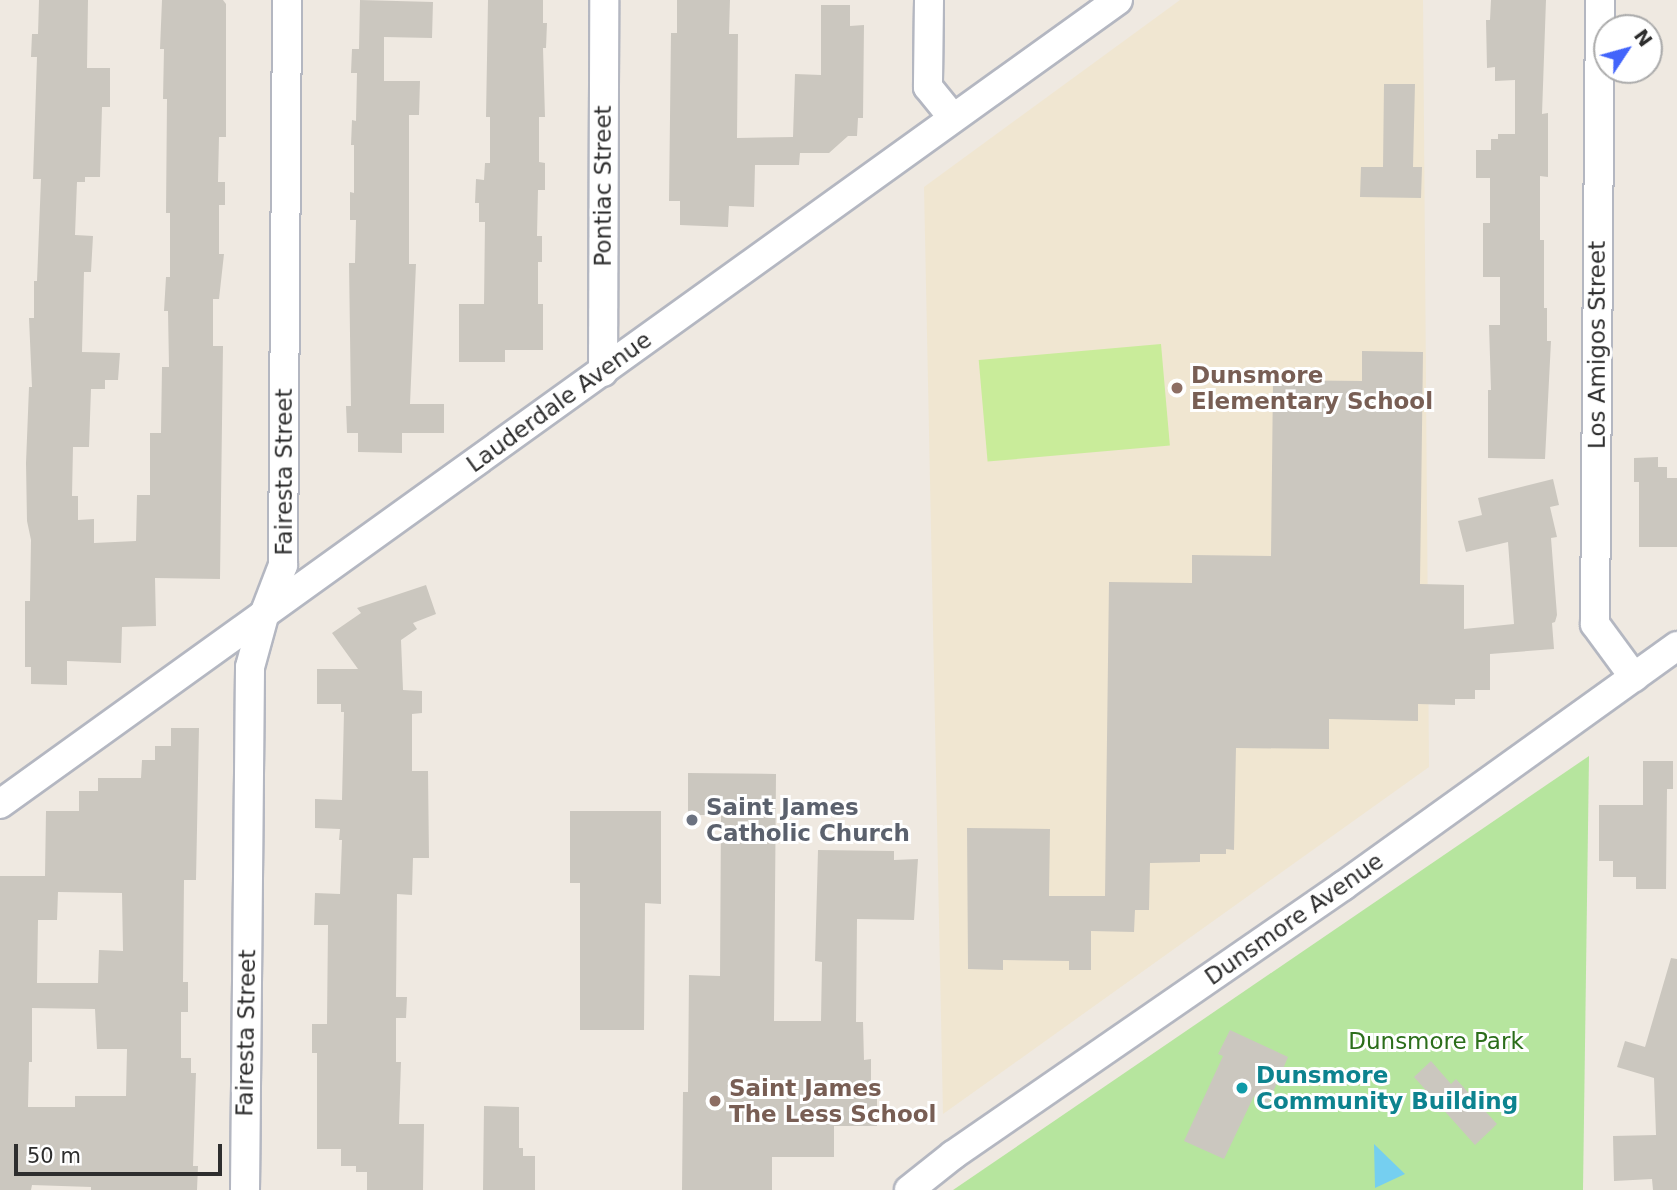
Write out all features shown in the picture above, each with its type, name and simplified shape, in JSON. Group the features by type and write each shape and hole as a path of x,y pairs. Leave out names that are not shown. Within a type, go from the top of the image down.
{"street":[{"name":"Fairesta Street","path":"245,1190 250,667 265,612 284,565 287,0"},
{"name":"Pontiac Street","path":"603,372 604,0"},
{"path":"929,0 928,87 952,117"},
{"name":"Lauderdale Avenue","path":"0,804 1118,0"},
{"name":"Los Amigos Street","path":"1600,0 1595,624 1634,677"},
{"name":"Dunsmore Avenue","path":"909,1190 953,1155 1343,886 1677,646"}],"shaded area":[{"name":"Dunsmore Elementary School","path":"1180,0 1423,0 1429,767 943,1114 924,187"}],"green space":[{"path":"1161,344 1170,446 988,462 979,360"},
{"name":"Dunsmore Park","path":"1589,756 1583,1190 953,1190"}],"water":[{"path":"1374,1144 1405,1174 1375,1188"}],"building":[{"path":"39,0 88,0 87,68 110,68 110,107 102,107 100,177 85,177 85,182 77,182 75,235 93,236 91,272 84,272 82,352 120,353 118,380 105,380 105,389 91,389 89,447 73,447 72,496 78,496 78,520 94,519 94,543 136,541 137,495 150,495 150,433 161,433 162,367 169,367 168,311 164,311 166,277 170,277 170,213 166,213 167,99 163,99 164,49 160,49 162,0 223,0 226,4 226,137 219,137 218,182 225,182 225,205 219,205 219,254 224,254 219,299 213,299 213,346 223,346 220,579 155,578 156,626 122,627 121,663 67,661 67,685 31,684 31,667 25,667 25,601 30,601 31,540 27,521 26,463 29,387 32,387 29,318 34,318 41,179 33,179 37,57 31,57 32,34 38,34"},
{"path":"360,0 433,2 432,38 384,37 384,81 420,81 419,115 409,115 409,264 416,264 410,404 444,404 444,433 402,433 402,453 358,452 358,433 347,433 346,406 351,406 349,263 355,263 356,220 350,220 350,192 354,193 354,145 351,145 352,120 356,121 357,73 351,73 352,49 359,49"},
{"path":"488,0 543,0 543,23 547,23 546,48 543,48 545,117 539,117 539,162 545,163 545,190 538,190 537,236 542,236 542,262 538,262 538,304 543,304 543,350 505,350 505,362 459,362 459,304 484,304 485,222 479,222 479,203 475,203 476,179 484,180 485,163 490,163 490,117 486,117"},
{"path":"677,0 730,0 729,34 738,34 737,138 793,137 795,74 821,75 821,5 850,5 850,26 864,25 863,118 858,118 857,136 848,136 829,153 800,153 799,165 755,165 754,207 729,206 728,227 680,225 680,201 669,201 671,33 677,33"},
{"path":"1491,0 1546,0 1542,114 1548,113 1548,177 1540,176 1540,240 1544,240 1547,341 1551,341 1545,459 1488,458 1488,390 1491,390 1489,325 1500,325 1500,277 1483,277 1483,223 1490,223 1490,178 1476,178 1476,150 1491,150 1491,139 1498,139 1498,134 1515,134 1515,80 1495,81 1495,67 1487,68 1486,20 1490,20"},
{"path":"1384,84 1415,84 1413,167 1422,167 1421,198 1360,197 1361,167 1383,167"},
{"path":"1362,351 1423,352 1420,584 1464,585 1464,629 1514,624 1508,542 1466,552 1458,521 1482,515 1478,498 1553,479 1559,505 1550,507 1557,537 1551,538 1557,615 1552,623 1554,649 1490,654 1490,690 1475,690 1475,699 1455,699 1455,705 1418,704 1418,721 1329,719 1329,749 1236,748 1234,850 1226,849 1226,854 1200,854 1200,862 1150,863 1149,910 1135,910 1134,932 1091,931 1091,970 1069,970 1069,961 1003,960 1003,970 968,969 967,828 1050,829 1049,896 1105,896 1109,582 1192,583 1192,555 1271,556 1273,380 1362,381"},
{"path":"1658,457 1658,467 1667,467 1667,478 1677,478 1677,547 1639,547 1639,482 1634,482 1634,458"},
{"path":"426,585 436,614 413,623 417,629 401,640 403,690 422,691 422,713 412,714 412,771 428,771 429,858 413,858 412,895 397,894 396,997 407,997 406,1018 396,1018 396,1062 401,1062 399,1124 424,1124 423,1190 367,1190 367,1172 356,1172 356,1166 341,1166 341,1149 317,1149 317,1053 312,1053 312,1024 327,1024 328,925 314,925 315,893 340,894 342,840 339,840 340,829 315,828 315,799 342,800 344,712 341,712 341,704 317,704 317,669 358,669 332,633 361,613 357,608"},
{"path":"171,728 199,728 196,880 184,880 183,982 188,982 188,1012 181,1012 181,1058 191,1058 191,1073 196,1073 193,1166 198,1166 197,1190 91,1190 91,1187 32,1185 31,1190 0,1190 0,876 45,876 46,811 79,811 79,791 98,791 98,778 141,778 142,760 155,760 155,746 171,746","holes":["58,892 122,893 123,951 99,950 98,983 37,983 38,920 57,920","32,1008 95,1009 97,1049 127,1049 126,1096 75,1096 75,1107 28,1107 29,1062 32,1062"]},
{"path":"1643,761 1673,761 1673,789 1667,789 1666,889 1636,889 1636,877 1613,877 1613,861 1599,861 1599,805 1643,805"},
{"path":"688,773 776,774 774,1021 821,1021 822,962 815,961 818,850 894,851 894,860 918,859 914,920 857,919 856,1022 863,1022 864,1060 871,1059 871,1086 877,1086 877,1126 834,1126 834,1157 772,1157 772,1190 682,1190 683,1092 688,1092 689,975 720,976 721,815 688,815"},
{"path":"570,811 661,811 661,904 645,903 644,1030 580,1030 580,883 570,883"},
{"path":"1671,958 1677,959 1677,1190 1653,1190 1652,1179 1614,1181 1613,1136 1656,1135 1654,1078 1617,1067 1625,1041 1645,1047"},
{"name":"Dunsmore Community Building","path":"1230,1030 1288,1057 1268,1104 1254,1096 1224,1159 1184,1141 1223,1056 1218,1054"},
{"path":"1431,1061 1451,1084 1456,1079 1497,1124 1475,1145 1414,1077"},
{"path":"484,1106 519,1107 519,1148 523,1148 523,1156 535,1156 535,1190 483,1190"}],"place":[{"name":"Dunsmore Elementary School","path":"1177,388"},
{"name":"Saint James Catholic Church","path":"692,820"},
{"name":"Dunsmore Community Building","path":"1242,1088"},
{"name":"Saint James The Less School","path":"715,1101"}]}
